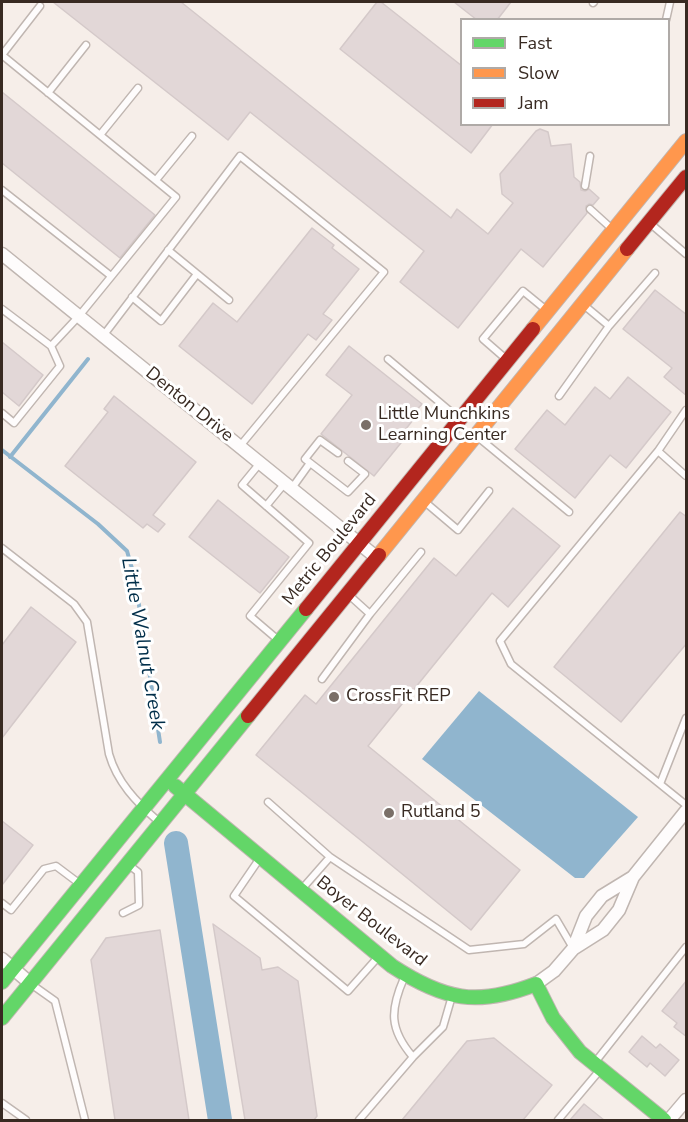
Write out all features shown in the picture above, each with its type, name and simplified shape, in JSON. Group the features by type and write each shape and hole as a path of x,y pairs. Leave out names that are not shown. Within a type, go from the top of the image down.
{"main road":[{"name":"Metric Boulevard","path":"2,982 7,964 80,884 687,141"},
{"path":"2,1018 687,177"},
{"name":"Boyer Boulevard","path":"166,779 380,956 424,986 458,998 487,999 512,994 536,984"},
{"path":"536,984 553,1018 580,1052 664,1120"}],"street":[{"name":"Denton Drive","path":"2,255 376,556"},
{"name":"Boyer Boulevard","path":"536,984 554,971 573,949 603,930 619,910 633,877 687,811"},
{"name":"Boyer Boulevard","path":"573,949 586,916 602,896 633,877"},
{"path":"7,964 30,983"},
{"path":"669,1120 687,1100"}],"lane":[{"path":"666,18 670,2"},
{"path":"40,6 2,55 176,196 79,316 51,346"},
{"path":"48,93 86,45"},
{"path":"100,135 138,88"},
{"path":"156,180 192,136"},
{"path":"103,336 240,156 384,272 240,446"},
{"path":"585,186 590,156"},
{"path":"2,190 111,276"},
{"path":"590,209 614,230"},
{"path":"649,222 687,254"},
{"path":"168,250 229,300"},
{"path":"559,396 609,326 655,273"},
{"path":"132,297 161,321 197,274"},
{"path":"508,360 483,339 523,291 548,311"},
{"path":"583,304 609,326"},
{"path":"2,309 51,346 60,366 14,423 2,413"},
{"path":"388,359 459,420"},
{"path":"687,410 658,451 500,641 511,664 687,805"},
{"path":"476,435 569,512"},
{"path":"338,453 320,440 305,459 348,492 365,474 348,461"},
{"path":"658,451 687,476"},
{"path":"260,462 242,486 309,543 250,616 279,641"},
{"path":"266,506 310,464"},
{"path":"423,500 458,530 489,491"},
{"path":"2,548 74,604 87,622 109,754 114,771 142,808 159,823"},
{"path":"322,679 370,614 421,552"},
{"path":"346,593 370,614"},
{"path":"660,784 687,718"},
{"path":"268,802 330,857 469,950 524,944 556,919 573,949"},
{"path":"261,857 234,896 242,904 348,991 380,956"},
{"path":"301,890 330,857"},
{"path":"123,913 139,905 138,872 127,863"},
{"path":"2,903 11,910 44,869 56,866 80,884"},
{"path":"558,1120 687,947"},
{"path":"406,975 396,998 394,1018 400,1041 413,1057"},
{"path":"30,983 55,1001 85,1120"},
{"path":"359,1120 413,1057 444,1027 452,996"},
{"path":"2,1103 26,1120"}],"water":[{"path":"479,691 638,817 584,878 575,878 422,759"}],"building":[{"path":"53,2 181,2 451,218 457,209 488,234 513,203 502,194 500,174 540,129 548,132 551,146 571,144 574,177 580,182 581,190 589,189 599,198 593,205 586,206 587,213 543,267 521,249 458,328 400,282 424,251 250,112 228,140"},
{"path":"377,2 381,2 460,64 460,126 491,126 471,153 340,49"},
{"path":"454,2 511,2 499,18 474,18"},
{"path":"2,92 155,215 120,258 2,163"},
{"path":"312,228 334,245 332,248 359,269 323,314 332,320 316,340 308,334 252,404 179,346 213,303 237,322"},
{"path":"655,290 687,315 687,396 664,377 672,368 623,329"},
{"path":"2,342 43,375 19,406 2,392"},
{"path":"349,346 422,404 414,413 417,415 401,435 405,438 374,476 321,434 352,395 326,375"},
{"path":"628,377 671,412 626,468 610,455 575,498 515,449 547,410 565,425 595,387 610,399"},
{"path":"114,396 196,462 153,515 165,524 158,532 147,524 143,528 65,466 108,412 104,409"},
{"path":"218,500 289,557 260,593 189,537"},
{"path":"513,508 560,546 508,607 492,593 368,746 520,870 471,930 256,755 305,695 316,704 434,558 456,576"},
{"path":"680,512 687,517 687,643 621,722 554,667"},
{"path":"31,607 76,642 2,738 2,645"},
{"path":"2,821 33,845 2,885"},
{"path":"213,924 260,958 262,970 278,967 298,981 317,1116 314,1120 245,1120"},
{"path":"160,930 189,1120 115,1120 91,960 106,938"},
{"path":"687,980 687,1037 674,1027 677,1023 662,1011"},
{"path":"642,1036 656,1048 660,1044 679,1060 665,1076 650,1063 647,1067 629,1052"},
{"path":"494,1038 552,1085 523,1120 402,1120 467,1041"},
{"path":"584,1104 604,1120 570,1120"}],"waterway":[{"name":"Little Walnut Creek","path":"10,457 88,359"},
{"name":"Little Walnut Creek","path":"2,450 98,524 127,551 135,579 160,742"},
{"name":"Little Walnut Creek","path":"176,843 220,1120"}],"traffic: fast":[{"path":"2,982 306,609"},
{"path":"2,1018 248,716"},
{"path":"175,786 392,966 411,977 445,993 478,997 496,996 536,984 553,1018 580,1052 664,1120"}],"traffic: slow":[{"path":"533,329 686,141"},
{"path":"379,555 627,249"}],"traffic: jam":[{"path":"627,249 686,177"},
{"path":"306,609 533,329"},
{"path":"248,716 379,555"}],"place":[{"name":"Little Munchkins Learning Center","path":"366,425"},
{"name":"CrossFit REP","path":"334,697"},
{"name":"Rutland 5","path":"389,813"}]}
